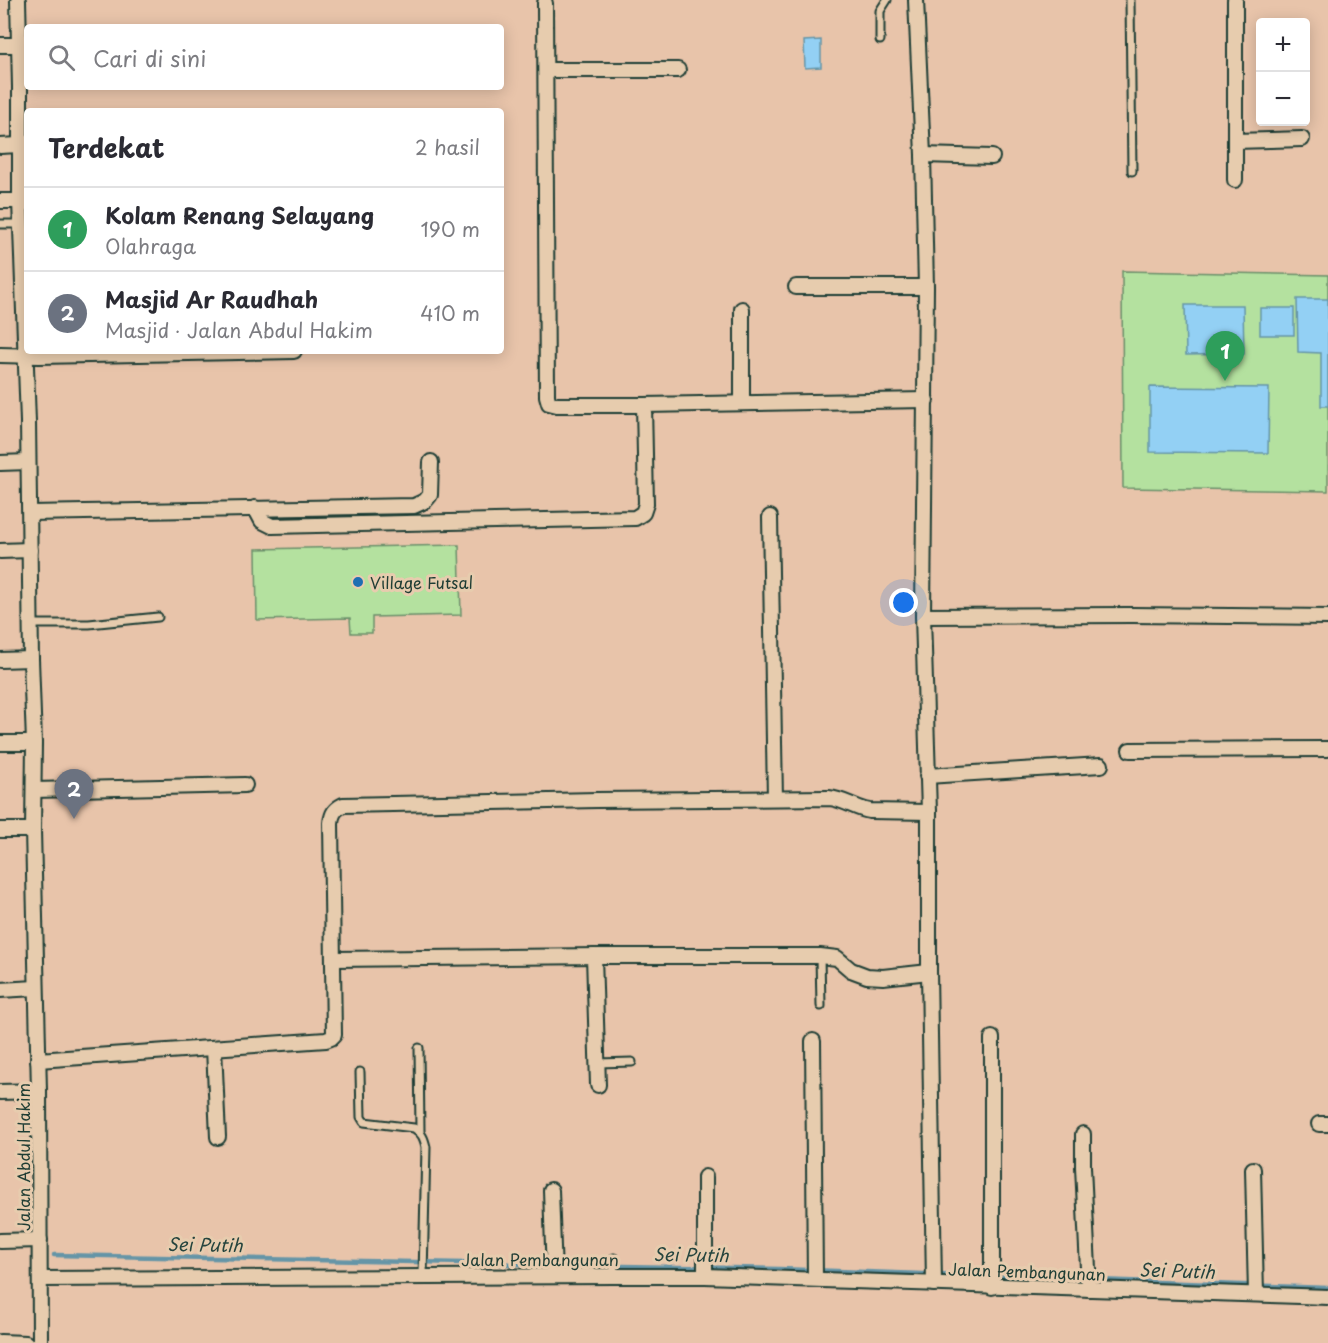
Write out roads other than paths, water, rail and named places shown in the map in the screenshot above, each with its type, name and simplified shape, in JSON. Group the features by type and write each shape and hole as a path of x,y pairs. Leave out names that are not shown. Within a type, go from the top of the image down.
{"street":[{"name":"Jalan Abdul Hakim","path":"18,0 18,45 24,87 19,145 21,224 24,248"},
{"path":"916,0 926,287 923,616 929,812 934,1277"},
{"path":"1234,0 1235,180"},
{"path":"545,3 546,396 549,403 557,405 644,405 926,400"},
{"path":"0,45 18,45"},
{"path":"546,70 678,70"},
{"path":"1235,141 1302,139"},
{"path":"0,146 19,145"},
{"path":"923,155 992,157"},
{"path":"0,201 20,201"},
{"path":"796,287 926,287"},
{"path":"742,309 742,403"},
{"path":"0,355 133,354"},
{"name":"Jalan Abdul Hakim","path":"26,356 39,1090 40,1343"},
{"path":"255,508 262,520 272,526 636,518 643,513 646,504 644,405"},
{"path":"0,463 28,462"},
{"path":"30,513 414,506 425,501 430,495 431,462"},
{"path":"770,517 775,798"},
{"path":"0,551 30,550"},
{"path":"923,616 1328,617"},
{"path":"0,660 31,659"},
{"path":"0,743 34,743"},
{"path":"1130,750 1328,749"},
{"path":"927,777 1101,765"},
{"path":"34,790 245,785"},
{"path":"38,1060 331,1038 334,1035 334,958 331,823 336,808 343,805 775,798 835,799 860,810 929,812"},
{"path":"0,830 33,830"},
{"path":"594,956 598,1085"},
{"path":"334,958 820,956 837,958 851,970 867,976 883,977 929,972"},
{"path":"0,990 36,987"},
{"path":"992,1038 992,1282"},
{"path":"813,1041 815,1274"},
{"path":"214,1048 218,1137"},
{"path":"0,1092 39,1090"},
{"path":"1083,1134 1089,1284"},
{"path":"1253,1169 1256,1289"},
{"path":"705,1177 705,1272"},
{"path":"551,1190 553,1273"},
{"path":"0,1241 40,1240"},
{"name":"Jalan Pembangunan","path":"41,1279 423,1267 553,1273 614,1267 705,1272 934,1277 992,1282 1256,1289 1328,1297"},
{"path":"0,1342 26,1343"}],"lane":[{"path":"880,40 880,11 887,0"},
{"path":"1130,0 1132,171"},
{"path":"0,224 21,224"},
{"path":"30,624 89,624 158,617"},
{"path":"820,956 821,1006"},
{"path":"419,1048 420,1131 426,1147 423,1267"},
{"path":"598,1063 632,1062"},
{"path":"360,1072 361,1117 364,1122 414,1128 420,1131"}],"water":[{"path":"821,40 821,67 805,68 804,41"},
{"path":"1297,299 1328,299 1328,406 1321,406 1321,353 1298,352"},
{"path":"1185,305 1243,305 1244,354 1186,355"},
{"path":"1260,308 1294,308 1294,335 1260,335"},
{"path":"1150,387 1269,388 1268,453 1150,452"}],"waterway":[{"name":"Sei Putih","path":"54,1255 779,1269 1328,1288"}],"place":[{"name":"Kolam Renang Selayang","path":"1225,381"},
{"name":"Village Futsal","path":"358,582"},
{"name":"Masjid Ar Raudhah","path":"74,819"}]}
